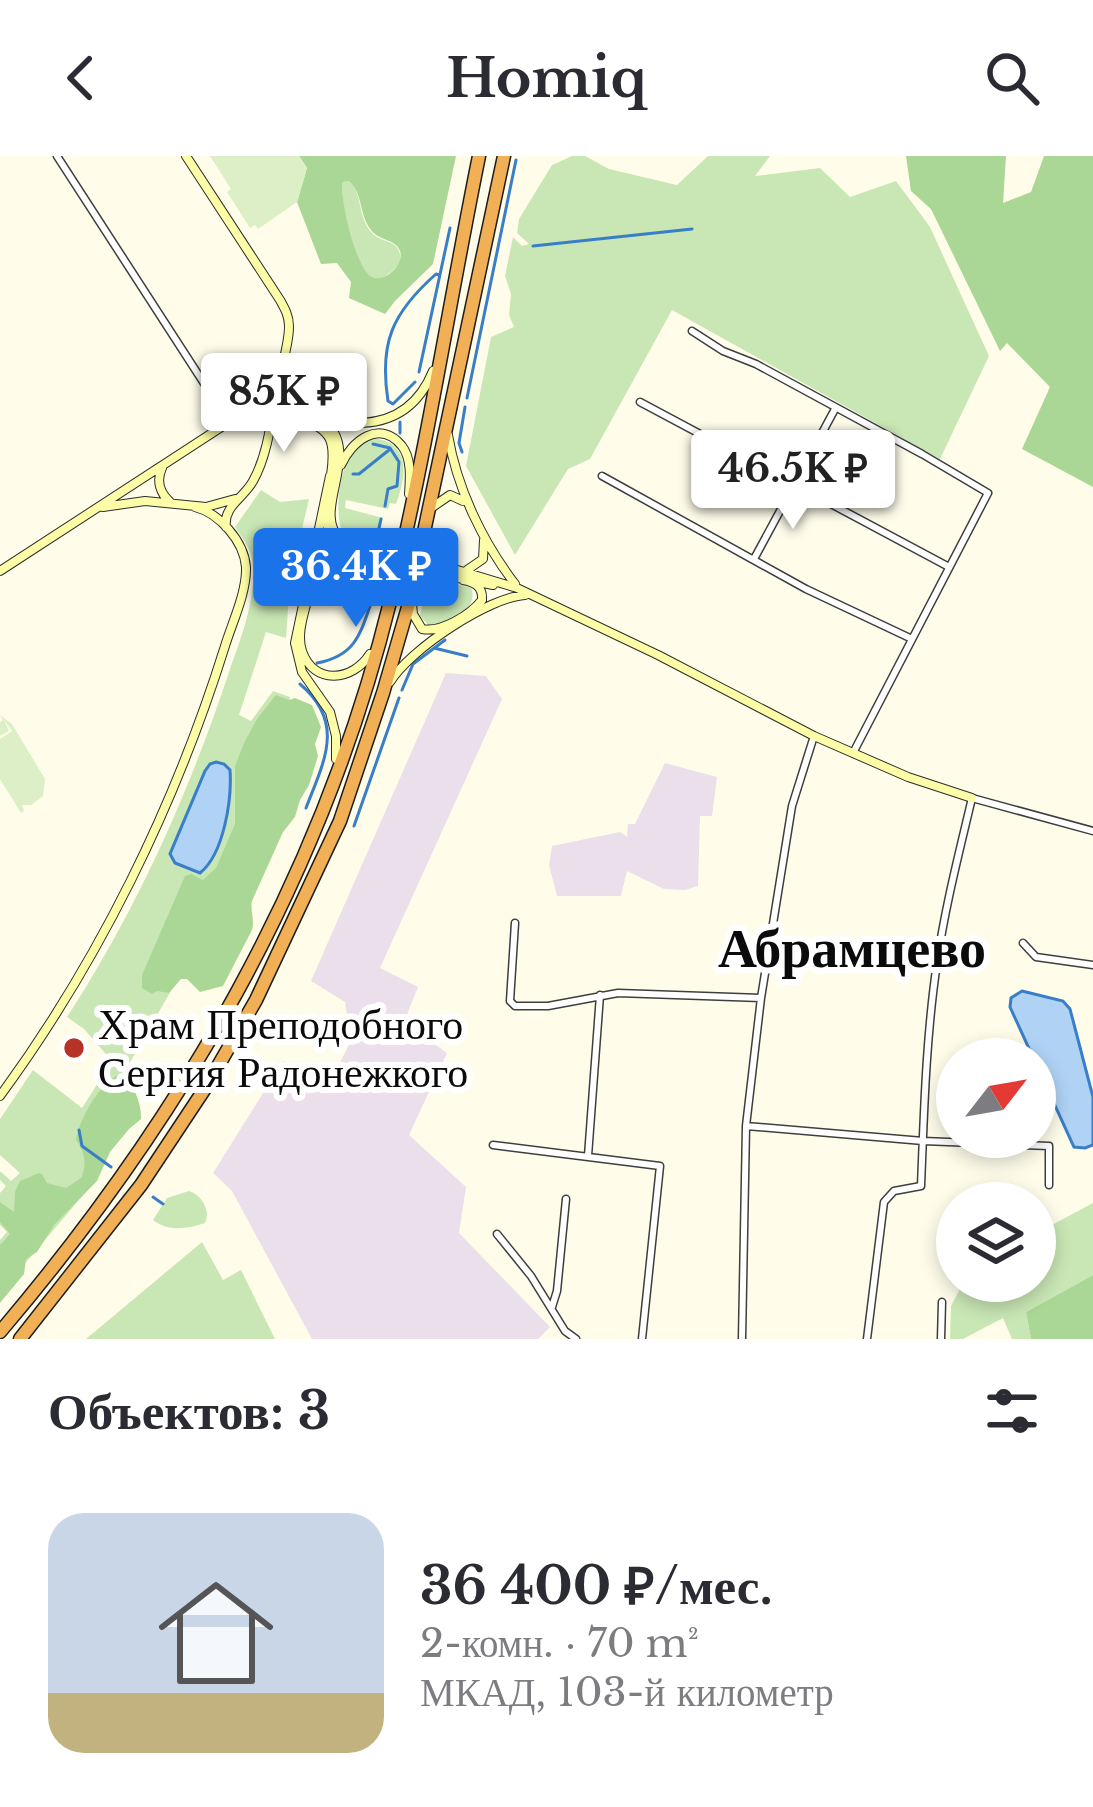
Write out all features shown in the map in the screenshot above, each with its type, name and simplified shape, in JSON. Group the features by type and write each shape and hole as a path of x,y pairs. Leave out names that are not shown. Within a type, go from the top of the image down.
{"highway":[{"path":"0,1332 126,1173 217,1031 322,813 390,602 479,156"},
{"path":"20,1339 141,1185 233,1040 331,842 383,693 414,583 504,156"}],"main road":[{"path":"186,156 287,314 288,336 255,477 225,516 226,528"},
{"path":"254,406 263,403 316,418 362,424 399,414 428,383 446,323"},
{"path":"0,572 254,406 278,385"},
{"path":"271,420 279,414 289,415 326,431 333,449 331,514 336,533 348,544 387,558"},
{"path":"316,418 331,427 340,456 295,643 302,671 330,712 336,736 336,762 322,813"},
{"path":"447,428 464,494 506,572 525,593"},
{"path":"356,555 335,542 326,524 334,474 362,437 388,436 402,446 410,471 403,542"},
{"path":"168,462 160,472 159,485 167,500 177,505"},
{"path":"195,507 224,504 242,495"},
{"path":"430,509 450,495 465,504 486,545 478,565 464,575"},
{"path":"0,1096 70,991 144,854 217,673 245,575 243,554 211,512 136,501 92,511"},
{"path":"390,602 362,667 334,676 310,664 301,630 317,565 341,554 387,558 525,593 814,736 908,777 972,798"},
{"path":"414,583 413,614 422,629 436,630 482,600 481,589 464,575"},
{"path":"383,693 402,664 421,648 477,612 525,593"}],"street":[{"path":"56,156 229,422"},
{"path":"692,332 988,493 854,753"},
{"path":"640,402 949,567"},
{"path":"754,560 835,409"},
{"path":"602,476 806,589 912,639"},
{"path":"742,1339 746,1126 761,998 792,806 814,736"},
{"path":"867,1339 884,1202 894,1191 921,1186 925,1069 936,965 972,798 1093,831"},
{"path":"515,923 512,1004 548,1006 630,993 761,998"},
{"path":"1023,943 1036,957 1093,965"},
{"path":"588,1156 600,995"},
{"path":"746,1126 1049,1146 1048,1182"},
{"path":"493,1145 660,1166 642,1339"},
{"path":"552,1307 566,1199"},
{"path":"497,1234 576,1339"},
{"path":"940,1339 942,1302"}],"shaded area":[{"path":"446,673 486,676 502,699 380,968 418,987 404,1022 447,1053 409,1135 466,1187 459,1233 550,1327 538,1339 312,1339 232,1191 213,1173 283,1061 327,1082 351,1041 345,1002 311,981"},
{"path":"665,763 717,777 712,816 700,816 698,886 664,889 627,871 621,896 557,896 549,865 552,846 620,832 627,837 628,824 635,824"}],"green space":[{"path":"210,156 299,156 307,168 297,202 258,229 250,228"},
{"path":"299,156 456,156 433,264 385,314 349,298 351,282 337,263 321,264 297,202 307,168","holes":["343,182 353,186 371,230 400,251 397,267 382,277 366,272 355,248 342,190"]},
{"path":"572,156 677,185 708,156 770,156 755,176 820,168 850,197 896,181 930,227 989,356 940,459 672,310 590,459 568,469 515,555 466,466 491,337 514,327 505,276 513,237 522,246 529,244 517,233 519,219 552,165"},
{"path":"906,156 1006,156 1003,203 1031,192 1044,156 1093,156 1093,487 1022,449 1050,387 1007,343 1000,351 931,209 911,191"},
{"path":"349,180 368,228 400,253 401,262 377,279 362,266 350,237 342,191 343,182"},
{"path":"371,438 393,446 403,461 403,471 396,504 390,503 388,509 346,500 345,508 383,518 380,531 368,529 367,544 344,535 338,504 349,457"},
{"path":"261,490 280,502 309,499 290,580 286,638 266,632 239,715 251,721 273,691 290,697 267,808 121,1078 84,1194 0,1293 0,1240 7,1232 0,1225 0,1193 6,1186 0,1171 11,1181 20,1173 0,1155 0,1119 33,1070 82,1108 112,1061 67,1017 138,894 212,720 252,588 251,555 235,527"},
{"path":"427,581 448,593 451,584 471,587 471,602 453,618 429,626 420,616"},
{"path":"276,695 312,705 321,727 309,785 252,901 252,930 223,986 200,992 181,979 169,993 152,994 142,988 142,975 185,876 203,880 216,868 235,824 235,766 257,719"},
{"path":"0,715 12,724 45,779 43,796 22,805 21,813 0,779 0,739 12,731 4,720 9,731 0,736"},
{"path":"118,1075 134,1090 141,1119 110,1152 97,1181 26,1259 24,1274 0,1303 0,1245 10,1234 0,1222 0,1202 14,1212 20,1181 39,1173 47,1183 66,1188 81,1178 84,1159 76,1140 81,1122 97,1095"},
{"path":"189,1191 204,1204 205,1223 178,1228 153,1220 167,1198"},
{"path":"1093,1203 1093,1275 1056,1295 1056,1223"},
{"path":"202,1242 223,1280 241,1270 275,1339 86,1339"},
{"path":"1093,1275 1093,1339 1031,1339 1026,1312 1044,1302 1056,1302 1056,1295"},
{"path":"953,1302 1044,1302 1026,1312 1031,1339 1012,1339 1003,1318 963,1339 950,1339"}],"water":[{"path":"216,762 230,770 228,810 221,840 200,873 175,863 170,854 205,771"},
{"path":"1022,991 1063,1001 1070,1009 1093,1097 1093,1145 1074,1147 1056,1108 1056,1038 1024,1038 1010,1007 1011,998"}],"waterway":[{"path":"467,398 516,160"},
{"path":"419,372 450,228"},
{"path":"533,246 692,229"},
{"path":"415,382 393,404 388,401 388,346 409,302 439,275"},
{"path":"462,452 465,407"},
{"path":"400,422 400,433"},
{"path":"373,444 390,448 399,462 397,486 388,489 385,506"},
{"path":"353,474 389,450"},
{"path":"381,519 379,528 386,538 383,551"},
{"path":"376,589 380,566"},
{"path":"317,663 340,655 354,643 371,603"},
{"path":"402,690 413,664 445,640"},
{"path":"434,648 467,656"},
{"path":"300,684 323,713 327,728 324,758 306,808"},
{"path":"354,826 399,698"},
{"path":"79,1130 82,1146 111,1167"},
{"path":"153,1197 163,1204"}],"place":[{"name":"Храм Преподобного Сергия Радонежкого","path":"74,1048"}],"district":[{"name":"Абрамцево","path":"852,948"}]}
